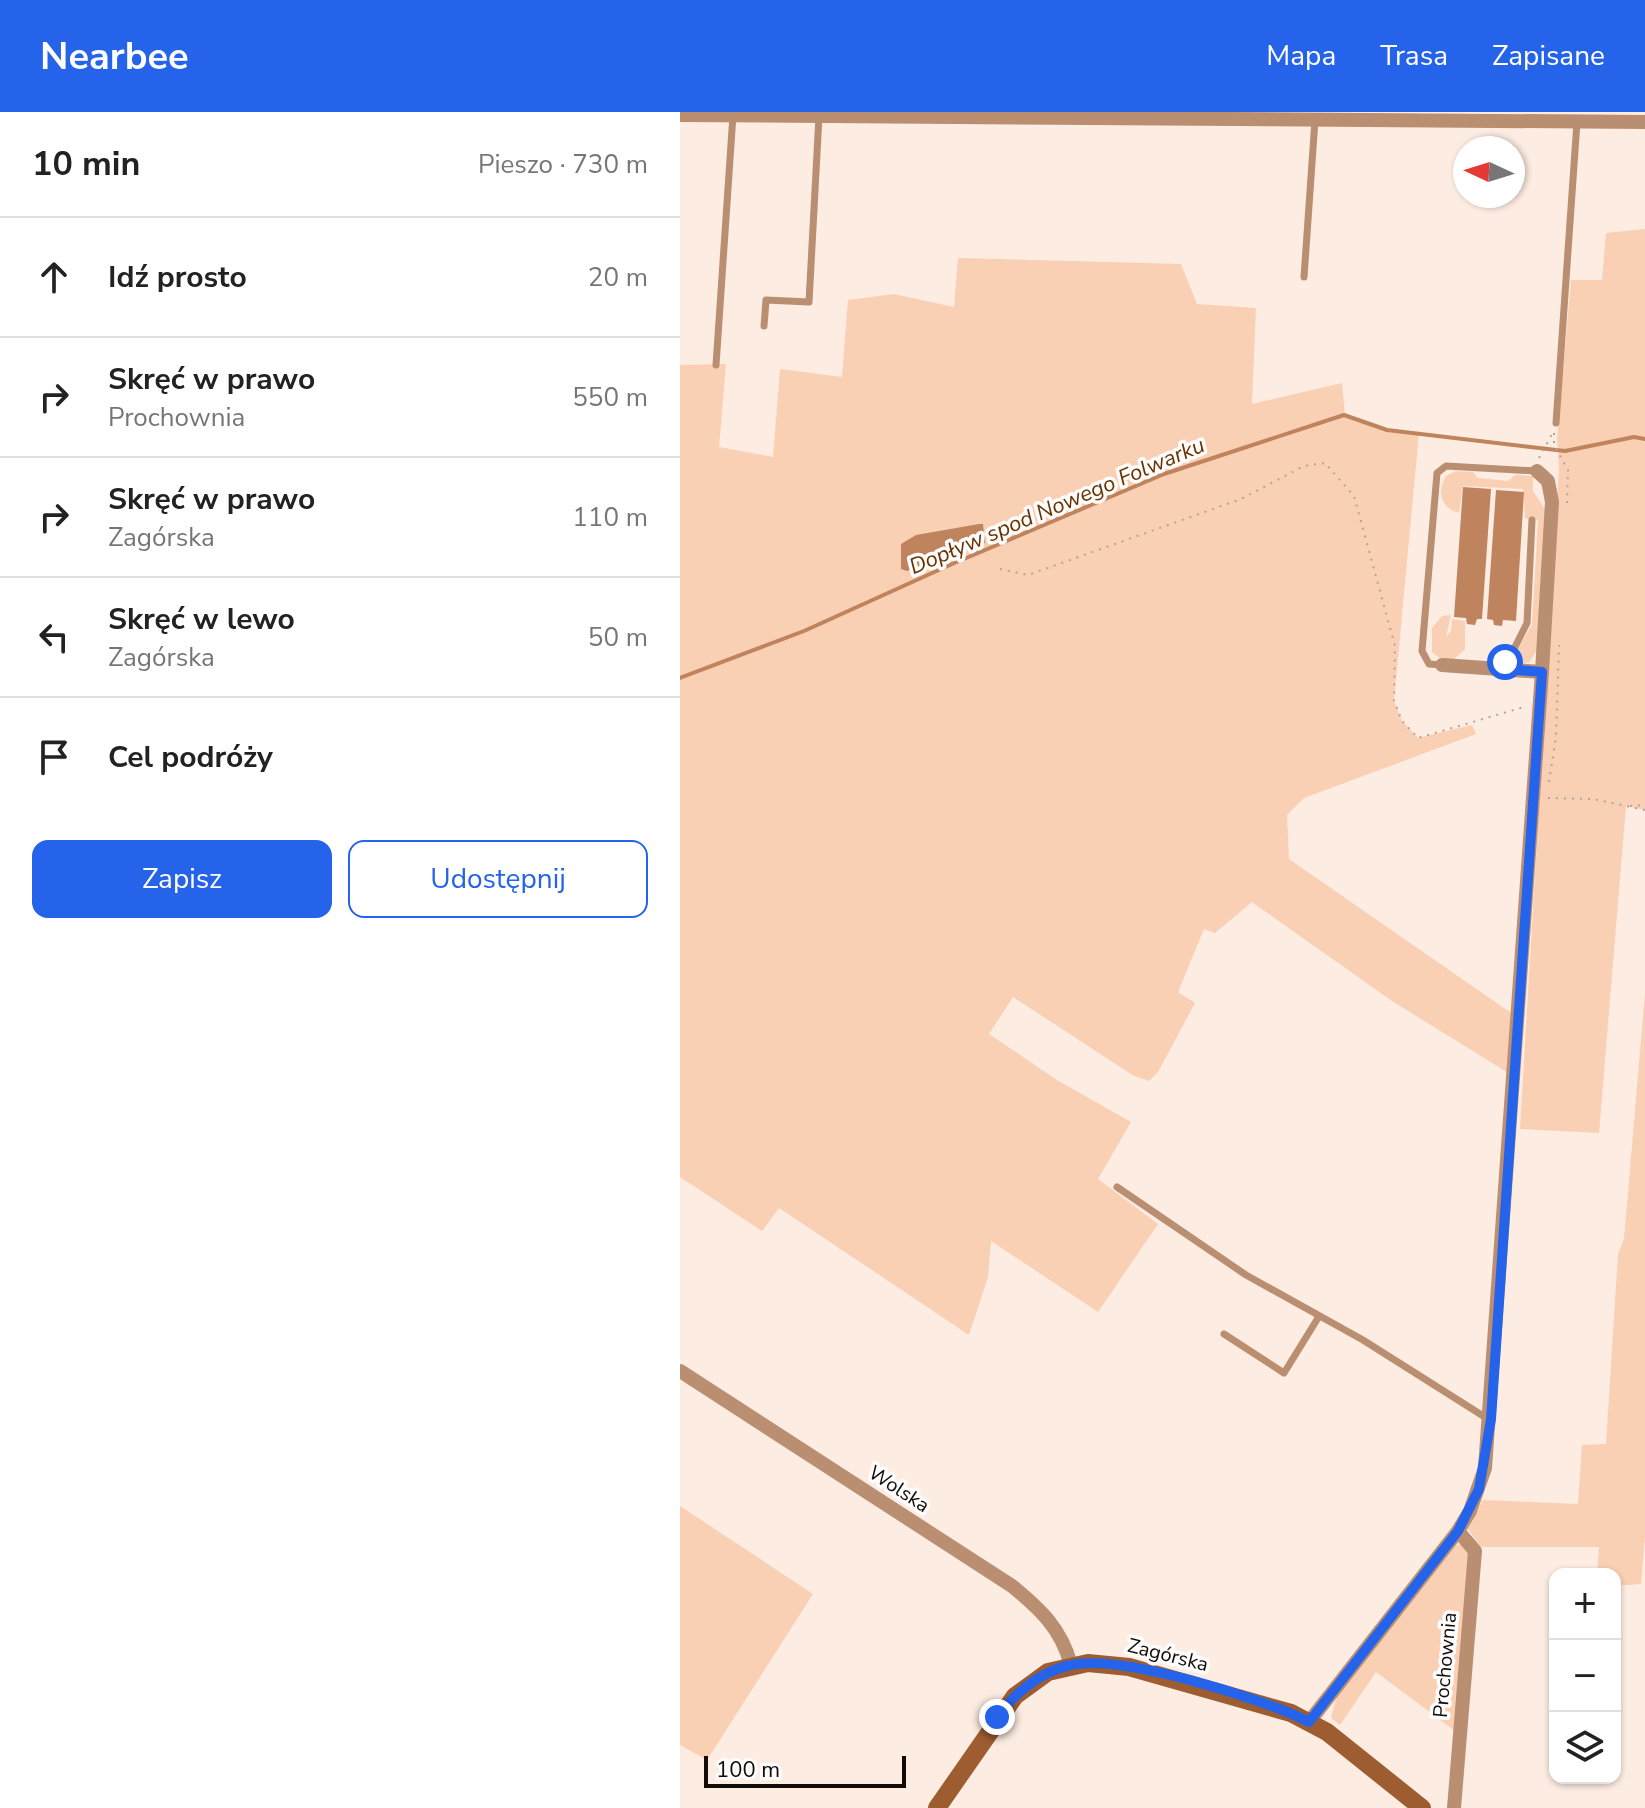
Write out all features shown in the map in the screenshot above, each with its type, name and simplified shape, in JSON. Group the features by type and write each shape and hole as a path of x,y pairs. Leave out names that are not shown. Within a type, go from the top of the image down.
{"street":[{"path":"680,115 1645,122"},
{"path":"1309,1722 1458,1531 1479,1489 1491,1419 1541,698 1552,502 1548,481 1538,464"},
{"path":"1442,665 1542,672"},
{"name":"Wolska","path":"680,1371 1012,1586 1045,1613 1064,1644 1071,1665"},
{"name":"Prochownia","path":"1454,1808 1475,1551 1458,1531"},
{"name":"Zagórska","path":"937,1808 1015,1696 1038,1678 1071,1665 1104,1663 1260,1702 1309,1722 1422,1808"}],"lane":[{"path":"716,365 733,115"},
{"path":"764,326 766,300 809,302 819,116"},
{"path":"1304,277 1315,118"},
{"path":"1556,423 1577,121"},
{"path":"1442,665 1429,664 1422,651 1437,473 1446,466 1538,464"},
{"path":"1504,669 1527,623 1532,520"},
{"path":"1117,1187 1246,1275 1318,1318 1363,1340 1480,1416 1491,1419"},
{"path":"1224,1334 1284,1373 1318,1318"}],"path":[{"path":"1556,423 1554,445 1560,455"},
{"path":"1538,464 1545,442"},
{"path":"1000,569 1028,575 1241,499 1304,466 1325,463 1354,496 1395,646 1394,701 1402,721 1418,738 1472,725 1541,698"},
{"path":"1535,801 1566,796 1645,810"},
{"path":"1626,806 1645,805"}],"shaded area":[{"path":"1645,229 1645,810 1626,806 1599,1133 1520,1129 1559,468 1557,439 1571,280 1602,280 1606,233"},
{"path":"958,258 1181,264 1197,304 1256,308 1252,404 1342,383 1345,415 1387,430 1419,433 1394,701 1402,721 1418,738 1472,725 1476,734 1304,798 1287,815 1289,859 1514,1015 1510,1074 1392,1001 1252,902 1215,933 1204,929 1178,992 1195,1003 1158,1072 1149,1081 1134,1076 1013,997 989,1034 1057,1080 1131,1122 1098,1179 1158,1224 1098,1312 991,1241 988,1277 969,1335 779,1208 762,1231 680,1177 680,365 726,364 719,447 773,457 780,369 842,377 848,300 894,294 954,307"},
{"path":"1456,471 1473,472 1478,478 1508,481 1515,475 1533,476 1533,491 1545,509 1539,647 1529,663 1511,662 1532,624 1538,520 1525,518 1523,489 1463,486 1459,513 1453,511 1444,503 1441,493 1446,476"},
{"path":"1463,487 1491,489 1482,619 1477,619 1475,625 1467,624 1466,618 1454,617"},
{"path":"1496,490 1524,492 1516,621 1503,620 1502,626 1494,625 1493,620 1487,619"},
{"path":"983,524 985,543 907,571 901,569 901,544 916,535"},
{"path":"1451,615 1446,637 1451,631 1452,619 1465,621 1465,649 1454,659 1442,660 1432,652 1432,628 1442,616"},
{"path":"1645,993 1645,1537 1641,1584 1621,1586 1621,1568 1597,1568 1599,1547 1481,1547 1468,1529 1483,1500 1578,1504 1582,1445 1606,1444 1618,1254 1624,1239"},
{"path":"680,1506 813,1594 707,1760 680,1745"},
{"path":"1463,1544 1469,1548 1455,1731 1376,1672 1340,1725 1331,1718 1337,1696 1456,1545"}],"waterway":[{"name":"Dopływ spod Nowego Folwarku","path":"680,678 804,631 1164,474 1344,415 1387,430 1565,451 1634,437 1645,439"}],"route":[{"path":"997,1717 1027,1685 1048,1672 1071,1665 1104,1663 1196,1684 1272,1706 1309,1722 1423,1580 1470,1511 1485,1468 1491,1419 1542,672 1504,669 1505,662"}]}
